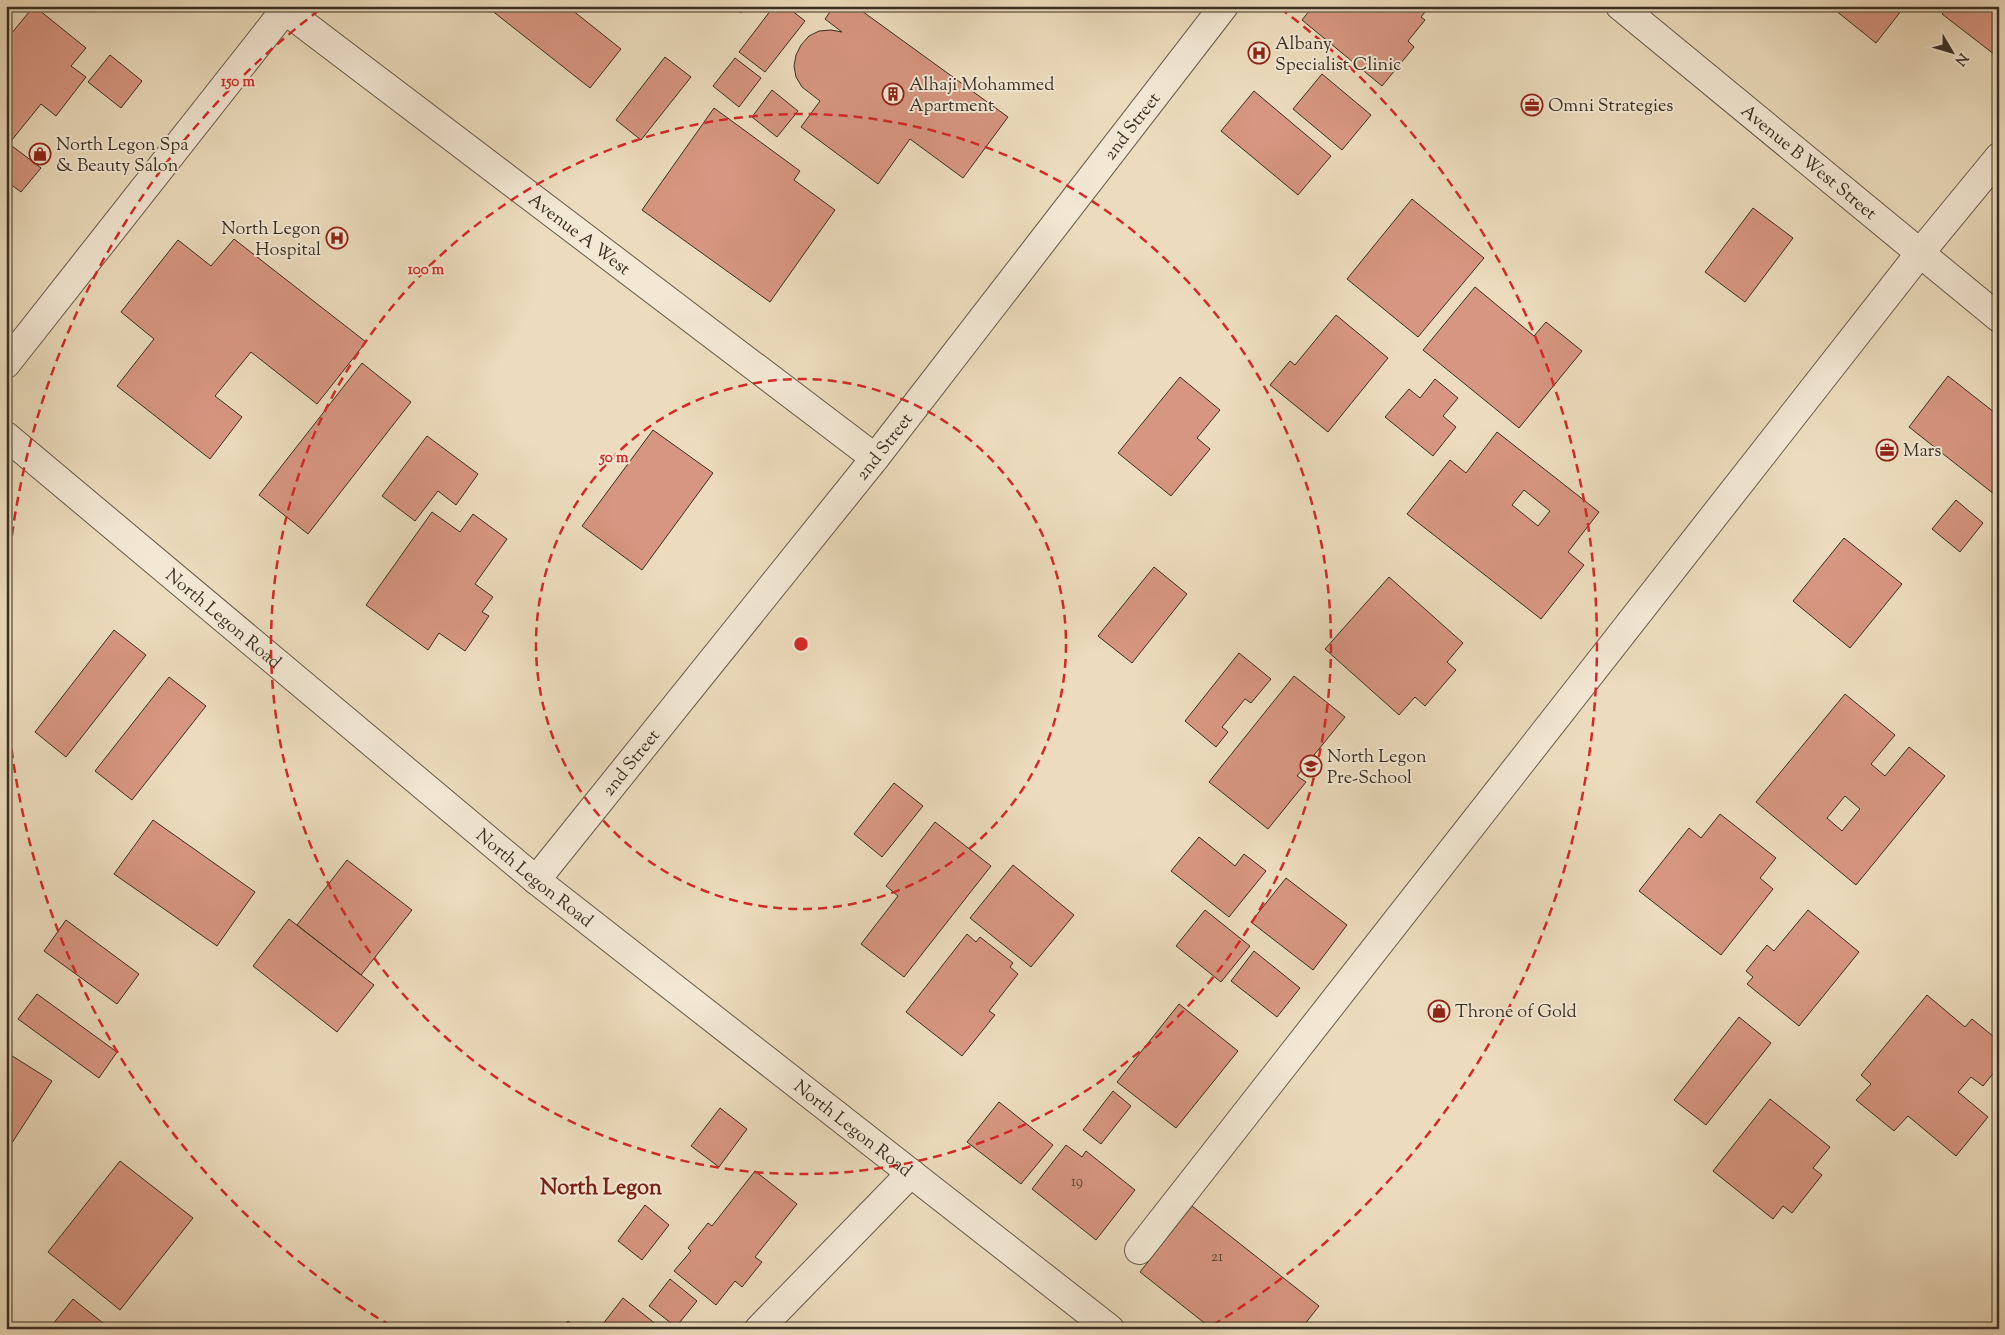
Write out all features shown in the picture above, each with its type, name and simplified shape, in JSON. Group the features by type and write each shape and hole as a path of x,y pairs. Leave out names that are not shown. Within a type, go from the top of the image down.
{"street":[{"name":"2nd Street","path":"536,880 875,458 1224,6"},
{"name":"Avenue B West Street","path":"1620,6 1999,318"},
{"name":"Avenue A West","path":"286,8 875,458"},
{"path":"6,364 286,8"},
{"path":"1139,1250 1920,253 1999,157"},
{"name":"North Legon Road","path":"6,436 536,880 1110,1329"},
{"path":"760,1329 911,1173"}],"building":[{"path":"34,6 86,48 71,66 86,77 56,116 41,104 7,146 6,40"},
{"path":"486,6 567,6 621,49 590,88"},
{"path":"733,6 746,6 741,13"},
{"path":"774,6 786,6 805,21 765,72 739,52"},
{"name":"Alhaji Mohammed Apartment","path":"834,6 855,6 1008,117 963,178 910,139 878,184 801,127 820,101 802,87 796,77 794,66 796,55 801,45 809,36 819,31 831,30 842,32 825,19"},
{"path":"1313,6 1430,6 1421,17 1425,20 1408,41 1414,47 1382,86 1302,20"},
{"path":"1830,6 1905,6 1876,43"},
{"path":"1949,6 1999,6 1999,58 1942,14"},
{"path":"110,55 142,81 121,108 88,82"},
{"path":"665,57 691,77 641,140 616,120"},
{"path":"735,58 761,78 739,107 713,86"},
{"path":"1322,74 1371,115 1342,150 1293,109"},
{"path":"772,90 798,111 777,137 752,117"},
{"path":"1254,91 1331,156 1298,195 1221,131"},
{"path":"714,108 800,171 794,180 835,210 770,302 642,210"},
{"path":"12,146 41,168 21,192 6,181 6,154"},
{"path":"1412,199 1484,258 1418,337 1347,279"},
{"path":"1753,208 1793,238 1745,302 1705,272"},
{"path":"234,239 366,342 317,404 251,352 215,396 242,417 210,459 117,386 154,339 121,312 178,240 211,266"},
{"path":"1475,287 1534,336 1546,322 1582,351 1519,428 1423,350"},
{"path":"1336,315 1388,358 1328,432 1270,385 1290,361 1295,365"},
{"path":"362,363 411,402 308,534 259,495"},
{"path":"1948,376 1999,416 1999,498 1909,427"},
{"path":"1180,377 1220,410 1197,438 1210,449 1171,496 1118,453"},
{"path":"1435,379 1458,398 1443,416 1456,427 1433,456 1385,417 1409,389 1420,398"},
{"path":"653,430 713,473 642,570 582,526"},
{"path":"1497,432 1599,512 1568,552 1584,565 1541,619 1407,514 1450,460 1466,473","holes":["1524,490 1550,511 1538,526 1512,505"]},
{"path":"427,436 478,474 456,505 438,491 415,521 382,496"},
{"path":"1956,500 1983,523 1960,552 1932,529"},
{"path":"432,512 460,532 473,514 507,539 475,584 493,597 482,612 489,616 465,651 439,633 428,650 366,605"},
{"path":"1844,538 1902,584 1850,648 1793,601"},
{"path":"1154,567 1187,594 1132,663 1098,636"},
{"path":"1389,577 1463,643 1447,662 1456,670 1425,706 1415,697 1399,715 1325,649"},
{"path":"114,630 146,655 66,757 35,732"},
{"path":"1239,653 1271,679 1251,703 1245,699 1222,727 1228,732 1216,747 1185,721"},
{"path":"1294,676 1345,717 1297,776 1306,782 1268,829 1209,782"},
{"path":"169,677 206,706 132,800 95,771"},
{"path":"1845,694 1895,735 1871,764 1885,776 1909,747 1945,776 1856,885 1756,802","holes":["1845,796 1860,809 1842,831 1827,818"]},
{"path":"894,783 923,806 882,857 854,834"},
{"path":"1720,814 1776,858 1760,878 1773,889 1721,955 1639,891 1689,828 1701,838"},
{"path":"153,820 255,892 217,946 114,874"},
{"path":"935,822 991,866 904,977 861,944 898,896 886,886"},
{"path":"1199,837 1235,866 1244,854 1266,871 1229,917 1171,871"},
{"path":"347,860 412,910 361,975 297,925"},
{"path":"1013,865 1074,915 1031,967 970,918"},
{"path":"1286,878 1347,925 1313,970 1251,922"},
{"path":"1205,910 1250,946 1221,982 1176,946"},
{"path":"1808,910 1859,952 1799,1026 1747,984 1753,977 1746,971 1767,945 1774,951"},
{"path":"289,919 374,985 337,1032 253,966"},
{"path":"66,920 139,974 117,1004 44,951"},
{"path":"967,934 976,942 980,937 1013,963 1010,967 1018,974 989,1011 995,1015 962,1056 906,1012"},
{"path":"1254,951 1300,988 1277,1017 1231,981"},
{"path":"37,994 117,1052 99,1078 18,1019"},
{"path":"1927,995 1965,1027 1972,1019 1999,1041 1999,1066 1983,1086 1971,1077 1958,1092 1988,1117 1956,1156 1908,1116 1894,1131 1856,1100 1871,1084 1861,1075"},
{"path":"1179,1004 1238,1051 1176,1128 1117,1082"},
{"path":"1739,1017 1771,1043 1706,1125 1674,1100"},
{"path":"6,1052 52,1081 6,1152"},
{"path":"1113,1091 1131,1106 1101,1144 1083,1130"},
{"path":"1770,1099 1830,1147 1813,1168 1822,1175 1792,1213 1783,1206 1773,1219 1713,1171"},
{"path":"999,1102 1053,1145 1021,1184 967,1142"},
{"path":"720,1108 747,1129 719,1167 691,1146"},
{"path":"1066,1145 1082,1157 1086,1151 1135,1190 1096,1240 1032,1189"},
{"path":"120,1161 193,1218 120,1310 48,1252"},
{"path":"755,1171 797,1204 755,1257 762,1262 742,1287 735,1281 716,1305 674,1271 691,1251 688,1248 708,1223 712,1226"},
{"path":"645,1205 669,1225 642,1260 618,1241"},
{"path":"1192,1206 1319,1306 1301,1329 1212,1329 1140,1272"},
{"path":"670,1279 697,1301 676,1327 649,1306"},
{"path":"623,1298 662,1329 599,1329"},
{"path":"73,1299 108,1327 106,1329 49,1329"},
{"path":"568,1321 577,1329 562,1329"}],"place":[{"name":"Albany Specialist Clinic","path":"1259,53"},
{"name":"Alhaji Mohammed Apartment","path":"893,94"},
{"name":"Omni Strategies","path":"1532,105"},
{"name":"North Legon Spa & Beauty Salon","path":"40,154"},
{"name":"North Legon Hospital","path":"337,238"},
{"name":"Mars","path":"1887,450"},
{"name":"North Legon Pre-School","path":"1311,766"},
{"name":"Throne of Gold","path":"1439,1011"}],"district":[{"name":"North Legon","path":"601,1186"}]}
